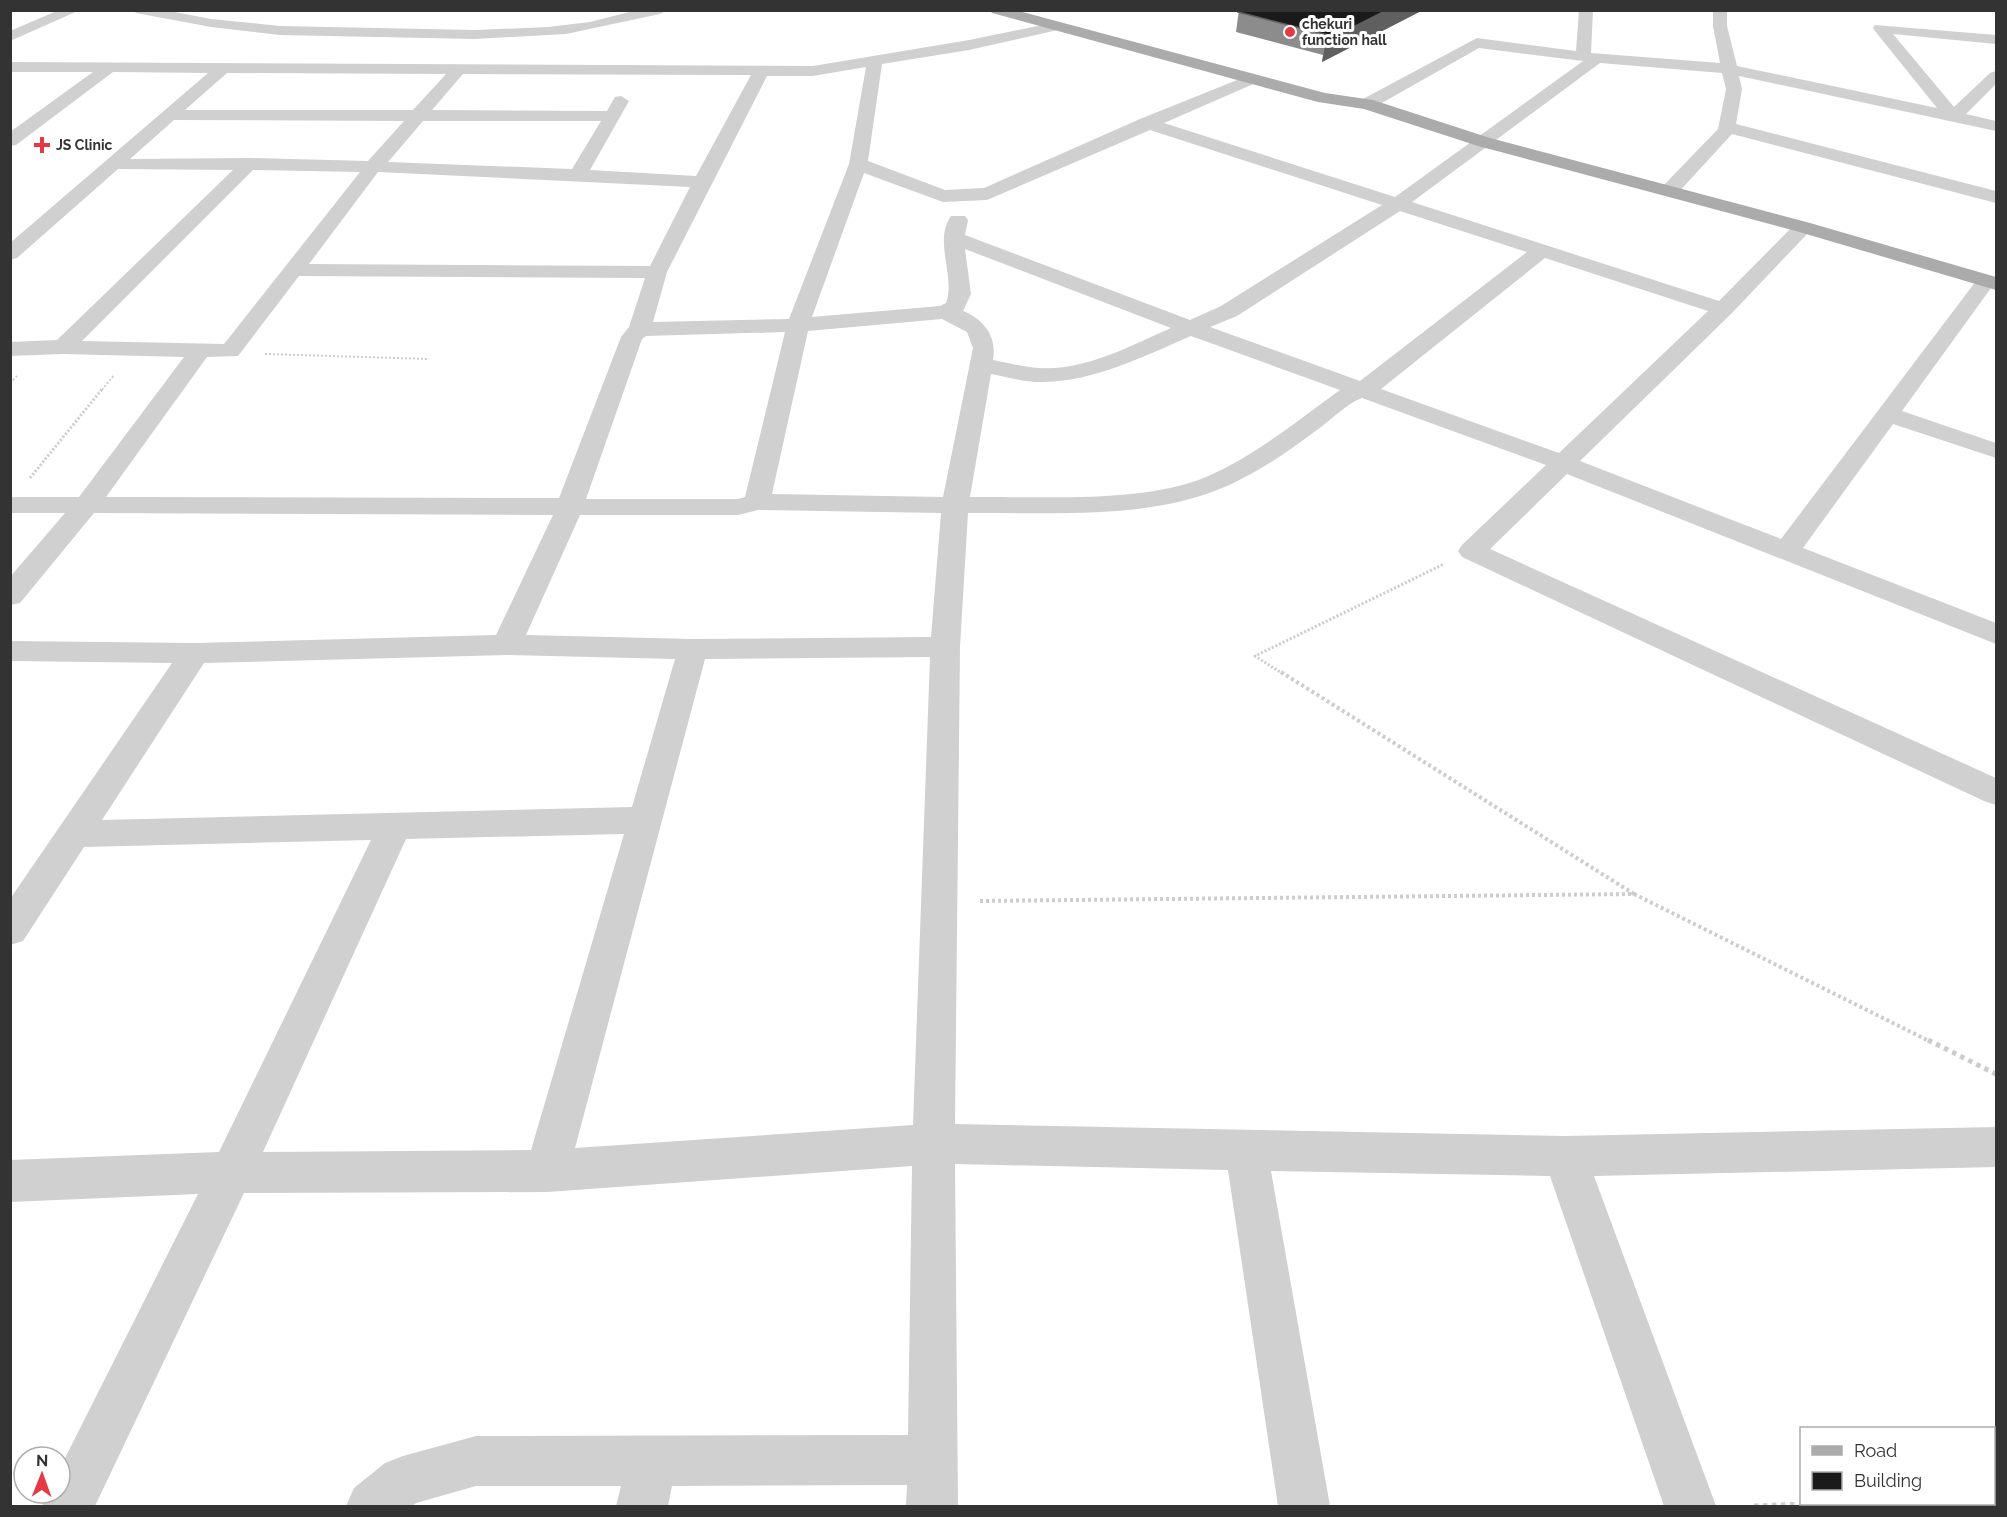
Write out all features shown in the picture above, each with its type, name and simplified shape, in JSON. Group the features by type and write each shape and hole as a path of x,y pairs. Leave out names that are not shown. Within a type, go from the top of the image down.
{"main road":[{"path":"997,10 1324,98 1367,105 1484,142 1803,227 1991,282"}],"street":[{"path":"10,37 73,10"},
{"path":"141,10 184,21 254,30 426,34 506,34 564,30 660,10"},
{"path":"1586,10 1590,57"},
{"path":"1669,191 1726,130 1734,89 1720,10"},
{"path":"10,67 813,71 969,45 1057,26"},
{"path":"1953,117 1880,28 1996,39"},
{"path":"1367,105 1476,43 1590,57 1730,69 1996,126"},
{"path":"981,365 1039,375 1063,374 1112,362 1229,311 1396,205 1484,142 1590,57"},
{"path":"757,502 798,325 858,164 875,61"},
{"path":"10,141 110,67"},
{"path":"14,247 223,68"},
{"path":"10,349 63,347 230,351 374,166 458,69"},
{"path":"578,174 638,71"},
{"path":"507,645 570,506 632,337 640,329 657,272 761,72"},
{"path":"1953,117 1996,76"},
{"path":"858,164 943,196 987,194 1146,123 1252,79"},
{"path":"169,115 612,116"},
{"path":"1146,123 1723,309"},
{"path":"1726,127 1996,197"},
{"path":"113,164 374,166 578,174 702,182"},
{"path":"63,347 250,164"},
{"path":"640,329 798,325 944,312 955,307 960,294 954,238 967,195"},
{"path":"1803,227 1723,309 1472,551 1996,792"},
{"path":"954,238 1188,327 1563,463 1996,634"},
{"path":"10,505 738,507 757,502 955,506 1160,499 1196,490 1242,469 1348,395 1364,390 1541,251"},
{"path":"293,270 657,272"},
{"path":"1786,551 1887,414 1991,282"},
{"path":"372,1506 403,1481 476,1461 647,1484 932,1483 934,1144 945,647 955,506 984,348 981,332 971,322 944,312"},
{"path":"10,596 85,507 201,350"},
{"path":"1887,414 1996,451"},
{"path":"10,651 195,653 507,645 693,649 945,647"},
{"path":"547,1171 693,649"},
{"path":"10,930 195,653"},
{"path":"74,834 645,820"},
{"path":"68,1506 232,1172 395,826"},
{"path":"10,1181 232,1172 547,1171 934,1144 1565,1156 1996,1148"},
{"path":"1246,1150 1304,1506"},
{"path":"1565,1156 1690,1506"}],"path":[{"path":"257,354 429,359"},
{"path":"27,482 115,374"},
{"path":"1472,551 1255,656 1634,894 1996,1074"},
{"path":"980,901 1634,894"},
{"path":"1754,1506 1800,1503"}],"building":[{"path":"1239,10 1387,10 1326,41 1328,35 1238,12"}],"place":[{"name":"chekuri function hall","path":"1290,32"},
{"name":"JS Clinic","path":"42,145"}]}
